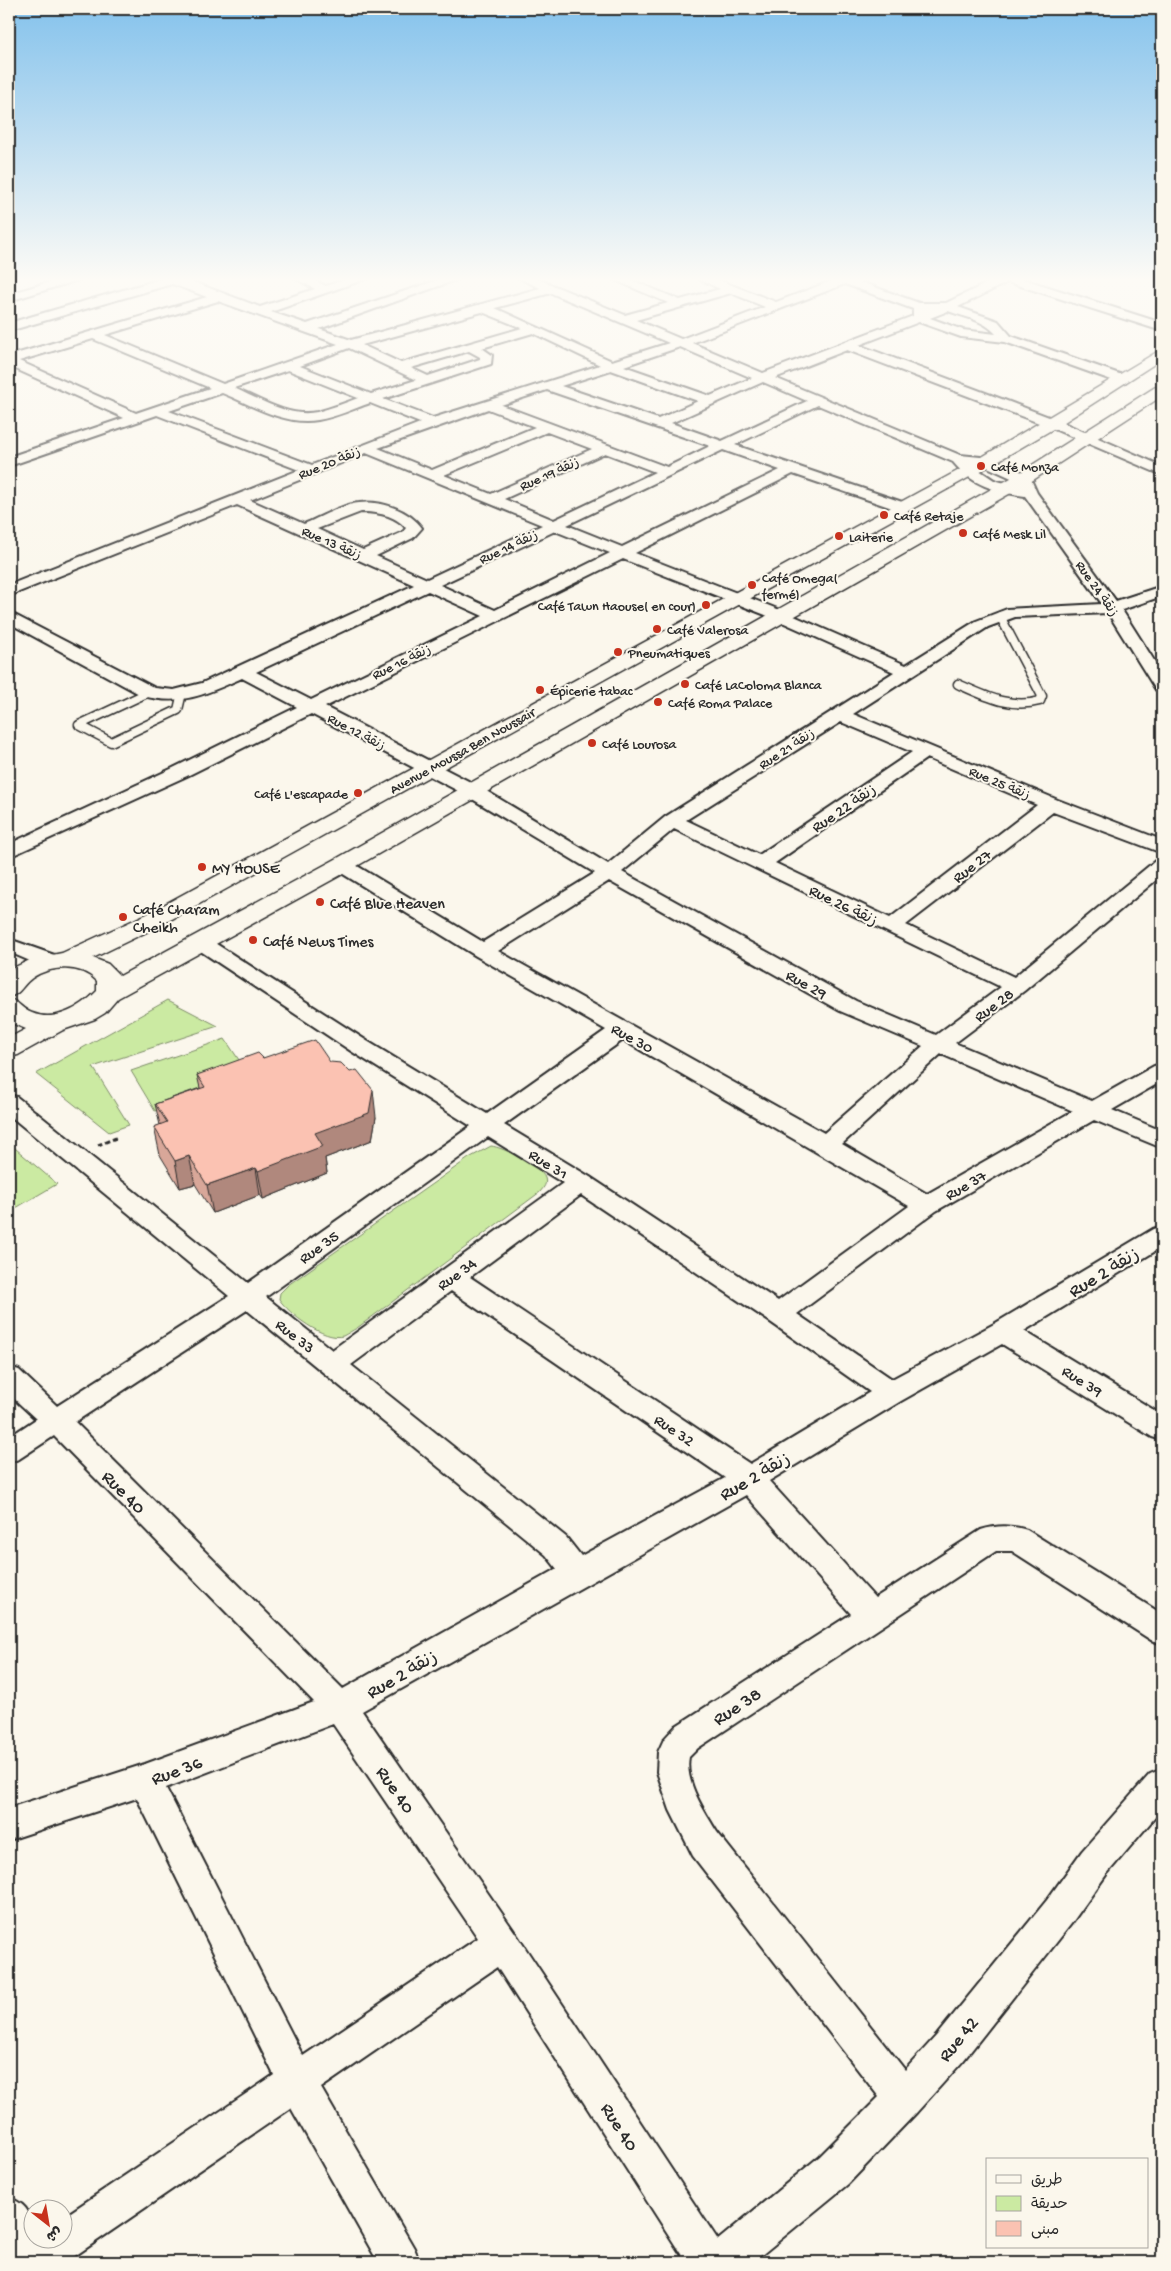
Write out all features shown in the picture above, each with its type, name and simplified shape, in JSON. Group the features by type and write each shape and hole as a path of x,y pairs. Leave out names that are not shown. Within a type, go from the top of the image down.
{"street":[{"path":"59,383 135,418"},
{"path":"212,383 288,414 300,417 317,416 418,383"},
{"path":"9,462 234,383"},
{"path":"332,383 432,424"},
{"name":"Rue 20 زنقة","path":"9,591 310,469 432,424 557,383"},
{"path":"659,383 710,401"},
{"path":"658,424 751,383"},
{"path":"774,383 962,465 1003,490"},
{"path":"946,383 1052,423 1162,472"},
{"name":"Avenue Moussa Ben Noussair","path":"60,961 155,919 427,768 648,649 902,507 962,465 986,461 1052,423 1114,383"},
{"path":"548,386 902,507"},
{"path":"108,993 634,700 779,615 1003,490 1027,486 1087,438 1162,389"},
{"name":"Rue 14 زنقة","path":"181,696 243,672 818,401"},
{"path":"488,405 668,472"},
{"path":"157,411 310,469"},
{"path":"434,474 547,427"},
{"path":"366,448 624,551 735,599 779,615 906,671"},
{"name":"Rue 19 زنقة","path":"492,499 605,448"},
{"path":"986,461 1027,486"},
{"name":"Rue 16 زنقة","path":"9,851 180,772 792,469"},
{"name":"Rue 24 زنقة","path":"1027,486 1113,608 1162,686"},
{"name":"Rue 13 زنقة","path":"237,500 494,615"},
{"path":"304,529 359,507 376,508 392,512 413,524 414,528 408,534 364,556"},
{"name":"Rue 21 زنقة","path":"484,951 609,872 672,821 982,624 1000,616 1034,611 1113,608 1162,591"},
{"path":"9,617 149,692 166,697 181,696"},
{"name":"Rue 12 زنقة","path":"243,672 471,790"},
{"name":"Rue 25 زنقة","path":"838,714 1052,804 1162,847"},
{"name":"Rue 22 زنقة","path":"760,864 925,751"},
{"name":"Rue 29","path":"471,790 609,872 848,1006 1162,1140"},
{"name":"Rue 27","path":"891,927 1052,804"},
{"name":"Rue 26 زنقة","path":"672,821 1016,986"},
{"name":"Rue 30","path":"342,864 484,951 826,1145 927,1205"},
{"name":"Rue 28","path":"826,1145 938,1045 1016,986 1162,865"},
{"name":"Rue 31","path":"200,942 359,1046 581,1183 778,1314 891,1393"},
{"path":"9,945 60,961 84,962 97,966 106,974 110,983 108,993 101,1004 89,1013 56,1023 9,1049"},
{"path":"56,1023 39,1023 24,1020 13,1013 9,989 22,974 60,961"},
{"name":"Rue 35","path":"9,1451 247,1297 621,1030"},
{"name":"Rue 37","path":"778,1314 927,1205 1162,1071"},
{"name":"Rue 33","path":"9,1103 556,1546 577,1573"},
{"name":"Rue 34","path":"332,1364 581,1183"},
{"name":"Rue 2 زنقة","path":"340,1707 577,1573 749,1479 891,1393 1003,1331 1162,1234"},
{"name":"Rue 32","path":"450,1278 749,1479 871,1615"},
{"name":"Rue 39","path":"1003,1331 1162,1429"},
{"name":"Rue 40","path":"9,1378 56,1422 340,1707 502,1943 708,2262"},
{"name":"Rue 38","path":"904,2100 705,1844 689,1815 672,1770 674,1751 687,1737 990,1539 1008,1537 1028,1545 1162,1630"},
{"name":"Rue 36","path":"9,1824 145,1780 340,1707"},
{"path":"145,1780 296,2082 400,2262"},
{"name":"Rue 42","path":"722,2262 834,2170 904,2100 950,2048 1058,1912 1094,1862 1162,1785"},
{"path":"9,2217 33,2262 502,1943"}],"lane":[{"path":"958,684 1010,705 1021,706 1040,701 1042,696 1035,679 1000,616"},
{"path":"149,692 79,725 111,742 178,710 181,696"}],"green space":[{"path":"168,1000 218,1026 93,1067 129,1125 109,1132 36,1074"},
{"path":"225,1039 251,1078 155,1111 131,1071"},
{"path":"9,1143 57,1184 9,1212"},
{"path":"491,1146 512,1153 537,1168 546,1180 543,1189 357,1328 343,1336 326,1334 299,1319 279,1299 280,1293 288,1285 469,1158"}],"building":[{"path":"315,1040 330,1062 341,1063 350,1072 357,1070 373,1090 369,1113 315,1133 323,1146 258,1171 256,1168 207,1185 189,1156 175,1161 154,1127 167,1122 155,1104 205,1087 197,1075 258,1053 263,1058"}],"place":[{"name":"Café Monza","path":"981,466"},
{"name":"Café Retaje","path":"884,515"},
{"name":"Café Mesk Lil","path":"963,533"},
{"name":"Laiterie","path":"839,536"},
{"name":"Café Omega( fermé)","path":"752,585"},
{"name":"Café Tawn Haouse( en cour)","path":"706,605"},
{"name":"Café Valerosa","path":"657,629"},
{"name":"Pneumatiques","path":"618,652"},
{"name":"Café LaColoma Blanca","path":"685,684"},
{"name":"Épicerie tabac","path":"540,690"},
{"name":"Café Roma Palace","path":"658,702"},
{"name":"Café Lourosa","path":"592,743"},
{"name":"Café L'escapade","path":"358,793"},
{"name":"MY HOUSE","path":"202,867"},
{"name":"Café Blue Heaven","path":"320,902"},
{"name":"Café Charam Cheikh","path":"123,917"},
{"name":"Café News Times","path":"253,940"}]}
